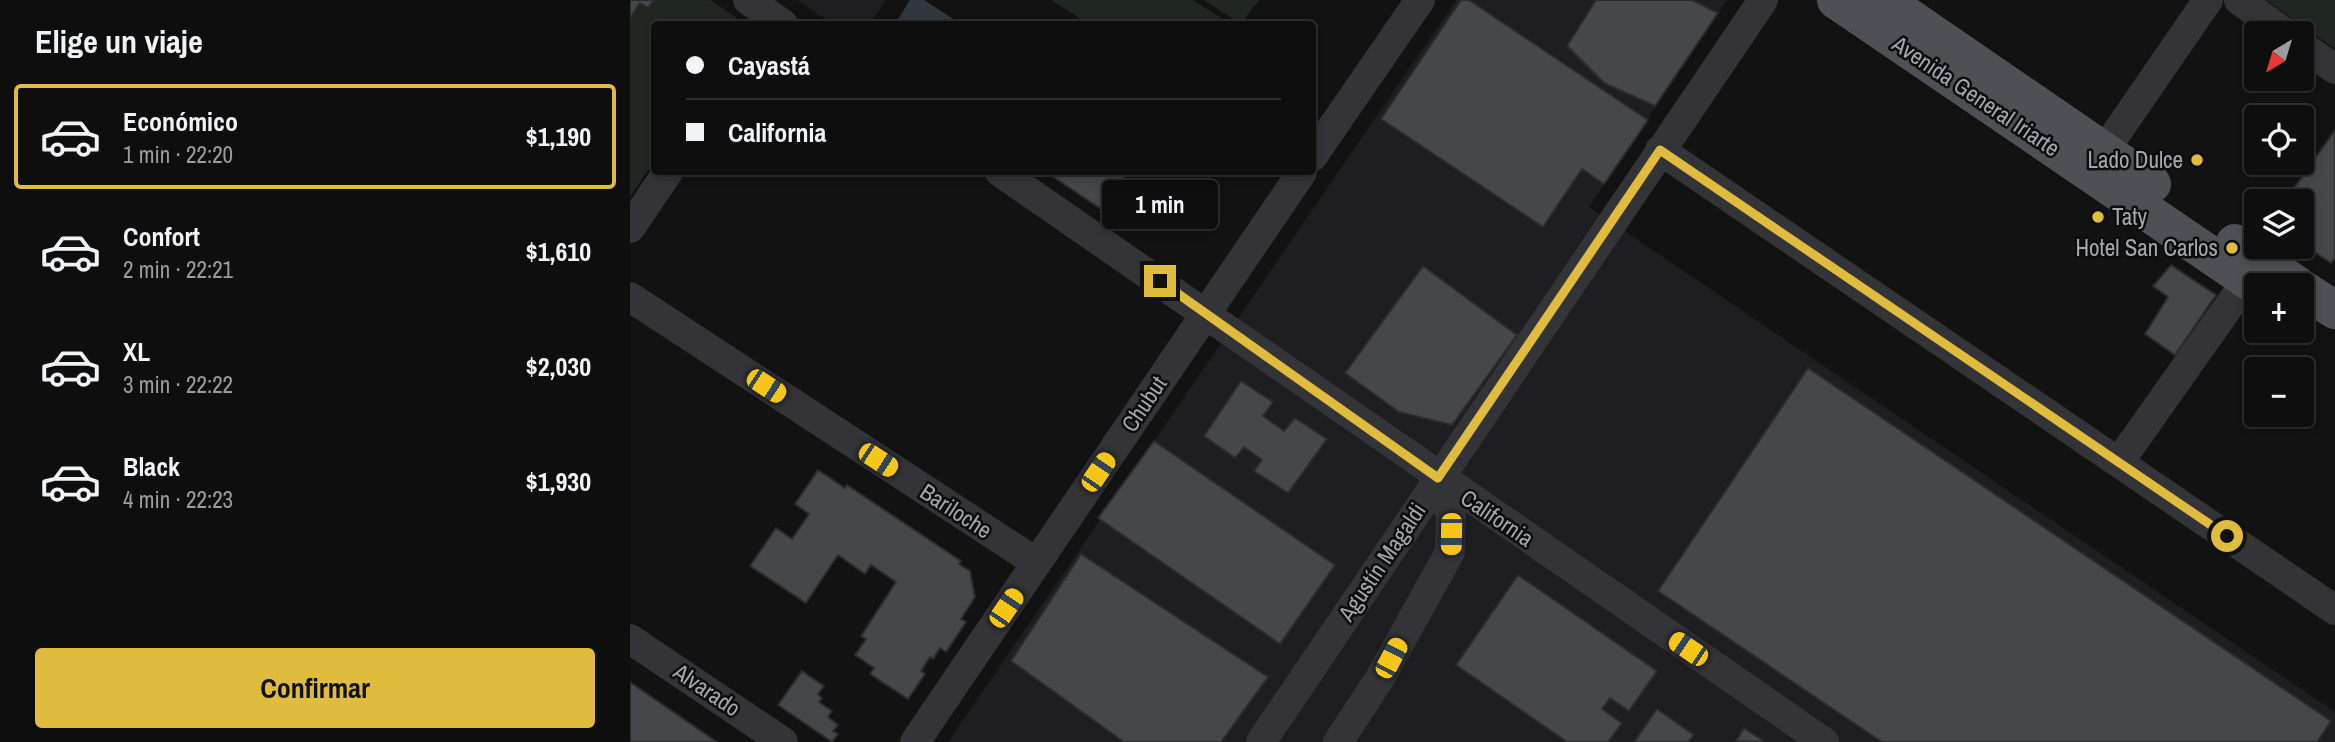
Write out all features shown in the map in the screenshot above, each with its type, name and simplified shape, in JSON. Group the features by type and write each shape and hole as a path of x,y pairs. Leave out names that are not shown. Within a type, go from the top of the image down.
{"main road":[{"name":"Avenida General Iriarte","path":"1836,0 2097,162"},
{"name":"Avenida General Iriarte","path":"1884,0 2097,162 2250,273"},
{"name":"Avenida General Iriarte","path":"2314,297 2335,310"},
{"path":"2314,324 2335,338"}],"street":[{"path":"1316,151 1420,0"},
{"name":"Agustín Magaldi","path":"1261,742 1763,0"},
{"path":"2097,162 2208,0"},
{"path":"2239,0 2269,21"},
{"path":"2314,54 2335,69"},
{"path":"1660,150 2335,610"},
{"path":"630,228 666,175"},
{"name":"California","path":"1004,175 1206,312 1438,478 1824,742"},
{"name":"Chubut","path":"915,742 1300,175"},
{"path":"2119,462 2244,290"},
{"name":"Bariloche","path":"630,297 1037,563"},
{"path":"1338,742 1380,678 1450,552 1451,516 1438,478"},
{"name":"Alvarado","path":"630,639 783,742"}],"shaded area":[{"path":"630,0 710,0 742,21 651,21 651,166 630,197"},
{"path":"797,0 886,0 871,21 828,21"},
{"path":"910,0 924,0 956,21 897,21"},
{"path":"1051,0 1193,0 1224,20 1223,21 1084,21"},
{"path":"1204,0 1259,0 1243,21 1236,21"},
{"path":"1456,0 1727,0 1589,207 2335,712 2335,742 948,742"},
{"path":"2266,0 2335,0 2335,49 2314,34 2314,21 2296,21"}],"building":[{"path":"630,0 654,0 648,8 640,3 630,18"},
{"path":"1461,0 1469,0 1648,120 1604,184 1582,169 1543,227 1381,119"},
{"path":"1596,0 1692,0 1718,13 1655,106 1604,83 1567,46"},
{"path":"2335,130 2335,258 2331,263 2314,252 2314,189 2293,189 2303,175 2314,175 2314,160"},
{"path":"1050,175 1125,175 1101,209"},
{"path":"2171,265 2216,295 2175,355 2145,334 2168,297 2153,286"},
{"path":"1423,266 1517,335 1452,425 1399,412 1345,373"},
{"path":"1808,368 2331,721 2317,742 1882,742 1658,591"},
{"path":"1241,381 1273,402 1263,416 1284,431 1295,418 1327,439 1288,493 1254,471 1262,460 1244,447 1235,458 1204,436"},
{"path":"1154,441 1335,565 1280,644 1098,518"},
{"path":"818,470 845,488 847,485 961,561 959,564 970,571 975,597 961,619 966,622 946,652 940,648 933,659 930,657 921,671 925,674 908,699 870,674 874,668 855,655 866,639 861,636 896,582 871,565 865,574 838,555 806,603 750,566 776,528 792,539 809,514 795,504"},
{"path":"1081,554 1268,677 1221,742 1124,742 1011,661"},
{"path":"1518,575 1657,671 1629,711 1610,698 1602,709 1622,723 1608,742 1567,742 1456,665"},
{"path":"802,671 824,686 818,694 822,698 819,702 832,711 828,717 838,725 833,731 838,734 832,742 778,705"},
{"path":"630,682 717,742 630,742"},
{"path":"1657,709 1694,735 1688,742 1634,742"},
{"path":"1744,728 1765,742 1736,741"}],"place":[{"name":"Lado Dulce","path":"2197,160"},
{"name":"Taty","path":"2098,217"},
{"name":"Hotel San Carlos","path":"2232,248"}],"route":[{"path":"1160,281 1438,478 1660,150 2227,536"}]}
